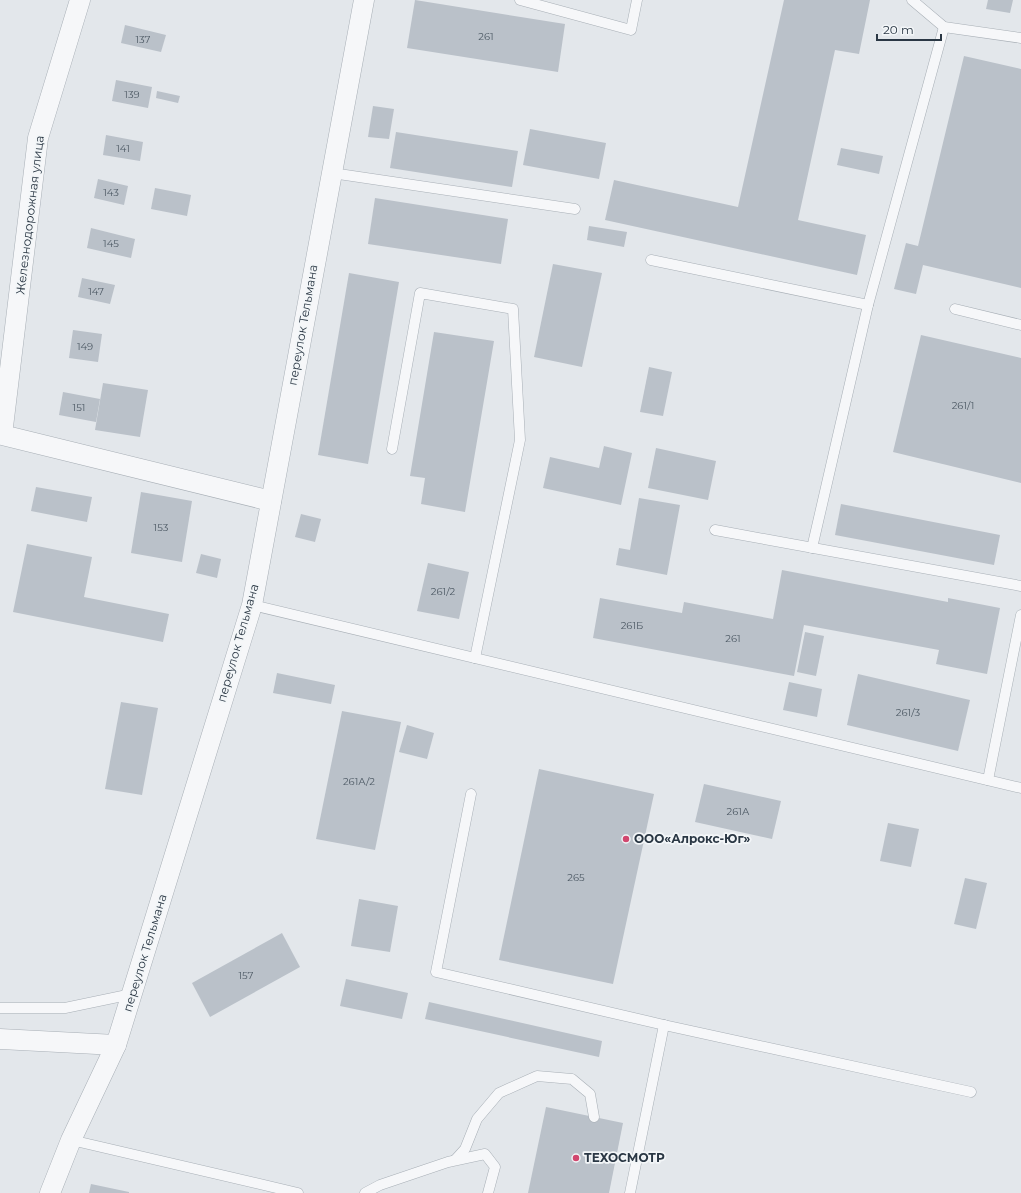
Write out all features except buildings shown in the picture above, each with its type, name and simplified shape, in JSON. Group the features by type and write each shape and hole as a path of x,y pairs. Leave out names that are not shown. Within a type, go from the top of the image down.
{"street":[{"name":"Железнодорожная улица","path":"1,434 38,138 80,0"},
{"name":"переулок Тельмана","path":"50,1193 71,1140 116,1045 252,605 364,0"},
{"path":"1,434 271,501"},
{"path":"0,1039 116,1045"}],"lane":[{"path":"520,0 631,30 637,0"},
{"path":"912,0 944,26 1021,38"},
{"path":"812,548 868,305 944,26"},
{"path":"332,173 575,209"},
{"path":"651,260 868,305"},
{"path":"392,449 420,293 513,309 520,440 475,658"},
{"path":"955,309 1021,325"},
{"path":"715,530 1021,586"},
{"path":"252,605 1021,788"},
{"path":"988,780 1021,615"},
{"path":"471,794 436,972 664,1025 971,1092"},
{"path":"0,1008 65,1008 132,994"},
{"path":"630,1193 664,1025"},
{"path":"455,1160 465,1149 477,1119 498,1093 537,1076 572,1079 590,1094 594,1117"},
{"path":"71,1140 298,1193"},
{"path":"365,1193 380,1185 455,1160 484,1154 495,1167 488,1193"}],"place":[{"name":"ООО«Алрокс-Юг»","path":"626,839"},
{"name":"ТЕХОСМОТР","path":"576,1158"}]}
